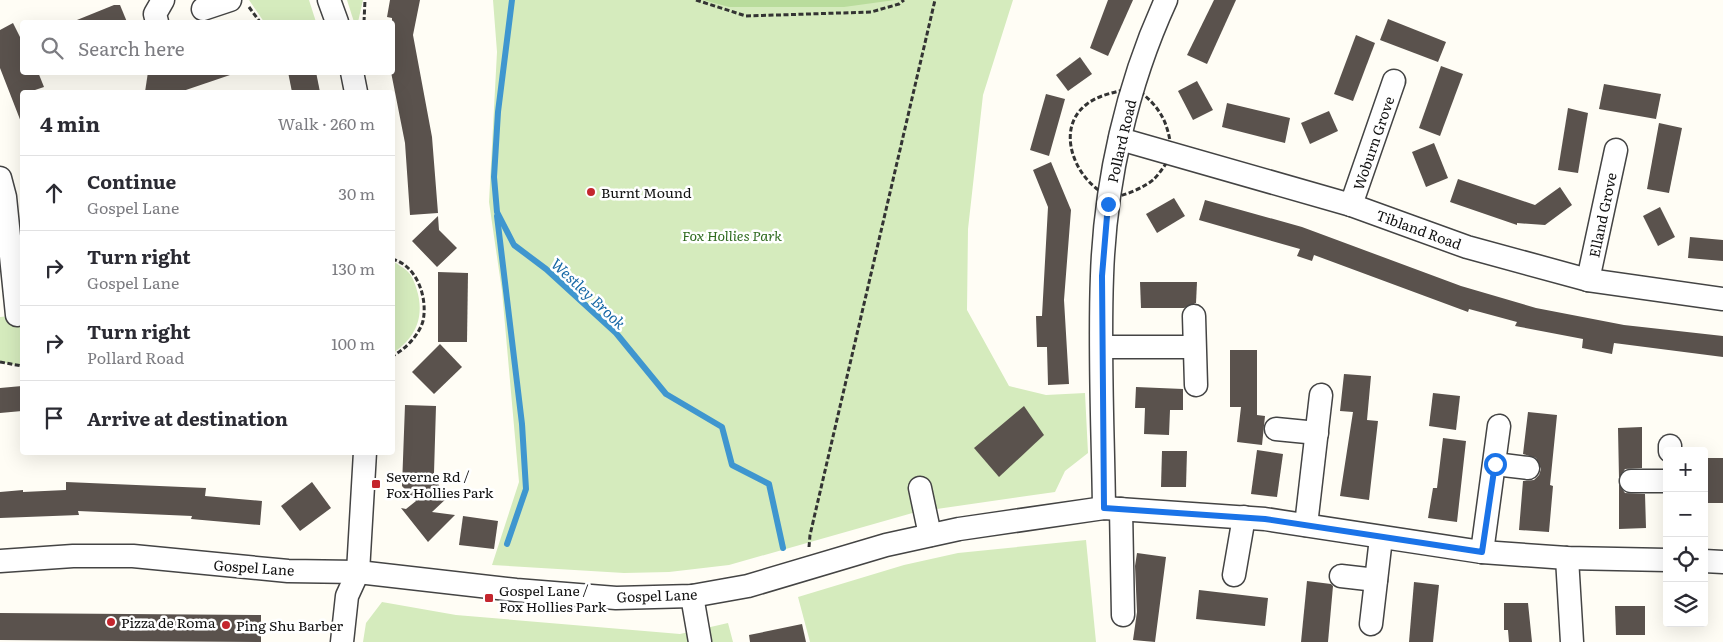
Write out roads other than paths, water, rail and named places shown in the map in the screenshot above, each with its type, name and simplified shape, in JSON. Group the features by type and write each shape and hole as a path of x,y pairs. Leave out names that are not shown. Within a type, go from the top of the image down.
{"street":[{"path":"156,20 155,14 163,0"},
{"path":"200,11 230,0"},
{"path":"329,0 336,20"},
{"name":"Pollard Road","path":"1123,615 1113,509 1102,347 1102,276 1108,204 1120,139 1139,66 1166,0"},
{"path":"353,75 356,90"},
{"name":"Woburn Grove","path":"1351,205 1394,82"},
{"name":"Tibland Road","path":"1120,139 1351,205 1467,247 1588,280 1723,299"},
{"name":"Elland Grove","path":"1588,280 1616,150"},
{"path":"0,178 5,197 13,315"},
{"path":"1194,316 1196,385"},
{"path":"1102,347 1194,347"},
{"path":"1306,525 1321,395"},
{"path":"1482,552 1499,426"},
{"path":"1276,429 1317,433"},
{"path":"342,642 346,596 358,572 365,455"},
{"path":"1495,464 1528,468"},
{"path":"1631,481 1663,481"},
{"path":"920,488 930,536"},
{"name":"Gospel Lane","path":"0,561 73,556 133,556 288,571 358,572 496,588 616,598 692,596 748,586 886,545 930,536 1113,509 1244,517 1482,552 1567,558 1663,560"},
{"path":"1234,575 1244,517"},
{"path":"1371,624 1381,538"},
{"path":"1567,558 1572,642"},
{"path":"1708,561 1723,562"},
{"path":"1341,576 1376,580"},
{"path":"692,596 700,642"}],"waterway":[{"name":"Westley Brook","path":"512,0 498,112 494,177 497,212 514,245 546,269 616,333 666,394 722,427 732,465 769,484 783,548"},
{"path":"497,216 522,424 526,489 507,544"}],"place":[{"name":"Burnt Mound","path":"591,192"},
{"name":"Severne Rd / Fox Hollies Park","path":"376,484"},
{"name":"Gospel Lane / Fox Hollies Park","path":"489,598"},
{"name":"Pizza de Roma","path":"111,622"},
{"name":"Ping Shu Barber","path":"226,625"}],"park label":[{"name":"Fox Hollies Park","path":"732,235"}]}
